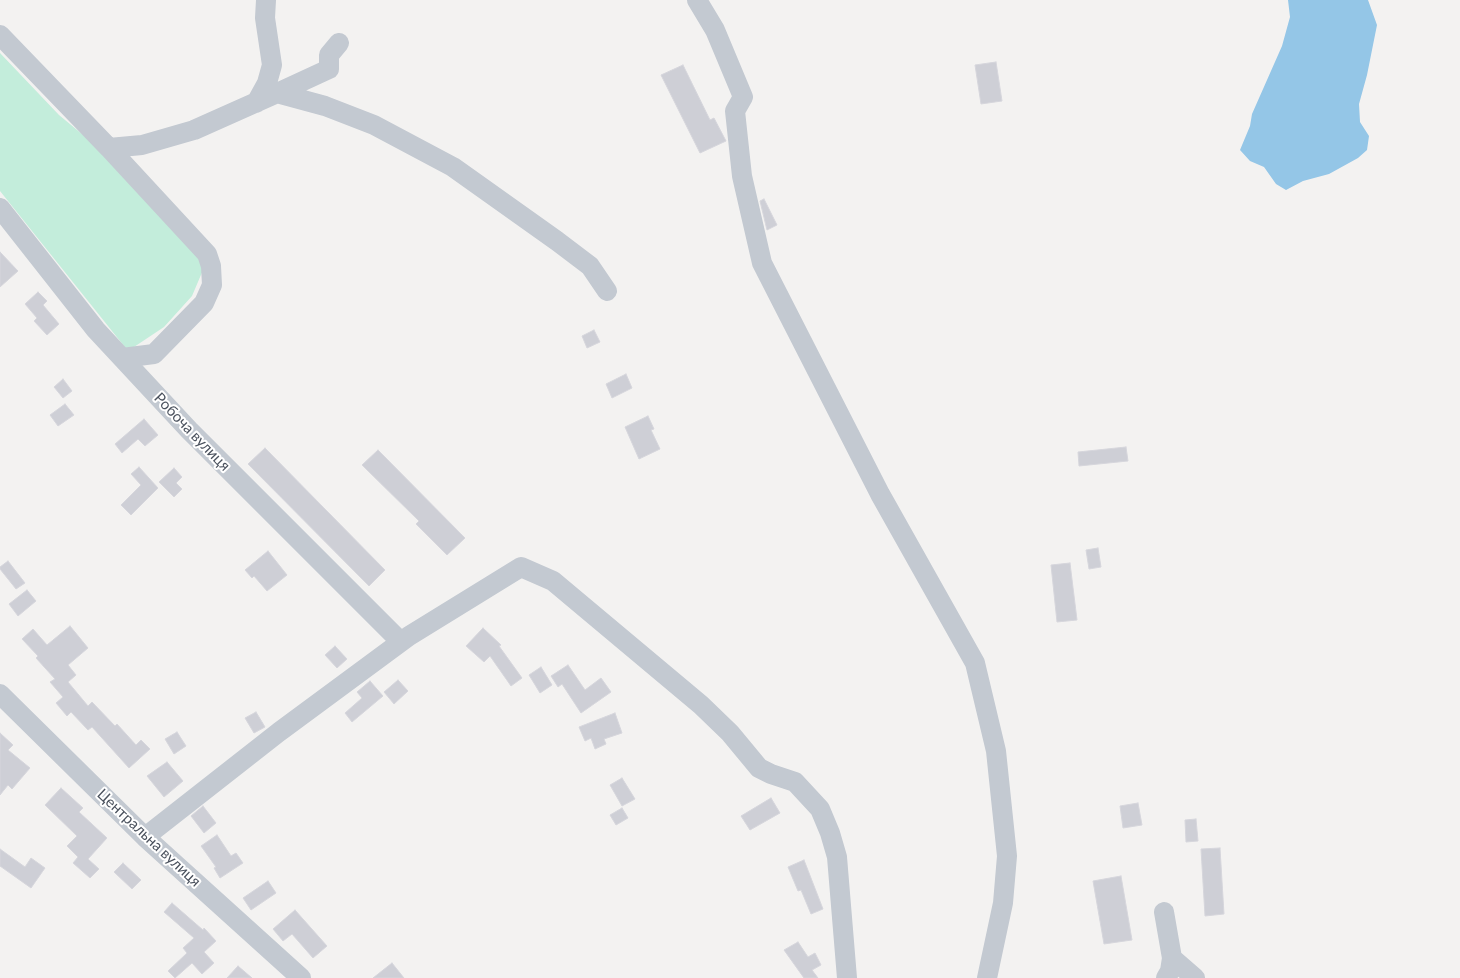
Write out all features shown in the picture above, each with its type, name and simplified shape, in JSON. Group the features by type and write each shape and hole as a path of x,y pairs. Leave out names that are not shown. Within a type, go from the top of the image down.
{"street":[{"path":"256,102 267,83 272,65 265,18 266,0"},
{"path":"697,0 715,30 743,97 735,111 741,166 762,263 880,494 975,663 996,751 1007,856 1003,903 987,978"},
{"path":"0,35 110,148 208,254 212,285 204,303 154,354 122,358"},
{"path":"110,148 142,144 194,130 277,93 329,69 330,55 339,43"},
{"path":"277,93 325,106 374,125 453,167 590,266 607,291"},
{"name":"Робоча вулиця","path":"0,208 96,330 189,430 401,642"},
{"path":"145,836 279,732 401,642 521,567 553,580 701,705 730,733 759,768 795,782 820,809 837,857 847,978"},
{"name":"Центральна вулиця","path":"0,694 145,836 301,978"},
{"path":"1164,912 1172,958 1170,971 1166,978"},
{"path":"1172,958 1195,978"}],"green space":[{"path":"0,53 59,115 106,154 206,263 192,296 164,327 128,351 0,191"}],"water":[{"path":"1288,0 1368,0 1377,25 1359,104 1360,122 1369,136 1367,150 1358,158 1329,174 1303,181 1286,190 1276,184 1264,167 1250,161 1240,150 1250,126 1252,114 1282,46 1290,17"}],"building":[{"path":"996,62 1002,101 981,104 975,65"},
{"path":"683,65 710,120 714,118 726,141 700,153 661,75"},
{"path":"764,199 777,225 767,230 760,201"},
{"path":"0,252 18,271 0,287"},
{"path":"38,292 47,301 43,305 59,324 47,335 34,321 37,318 25,304"},
{"path":"594,330 600,342 587,348 582,336"},
{"path":"626,374 632,388 612,398 606,384"},
{"path":"63,379 72,391 63,398 54,387"},
{"path":"65,404 74,415 58,426 50,415"},
{"path":"648,416 654,429 651,430 660,449 639,459 625,427"},
{"path":"144,419 158,435 145,446 138,439 122,453 115,444"},
{"path":"1126,447 1128,461 1079,466 1078,452"},
{"path":"265,448 385,570 369,586 248,464"},
{"path":"378,450 465,538 447,555 416,524 419,521 362,465"},
{"path":"139,467 158,488 131,515 121,505 141,485 131,474"},
{"path":"174,468 182,477 176,483 182,489 174,497 159,482"},
{"path":"1098,548 1101,567 1089,569 1086,550"},
{"path":"268,551 287,575 267,591 254,576 252,578 245,570"},
{"path":"8,561 25,583 16,589 0,569"},
{"path":"1070,563 1077,620 1057,622 1051,565"},
{"path":"27,590 36,601 18,616 9,604"},
{"path":"70,626 88,648 68,665 76,675 68,682 88,706 92,702 115,726 117,724 136,745 141,740 150,749 129,768 92,727 88,730 71,712 67,716 56,703 63,697 50,682 55,679 36,658 38,656 22,639 33,629 47,645"},
{"path":"483,628 501,645 499,646 522,678 511,686 490,656 484,662 466,646"},
{"path":"335,646 347,659 337,668 325,655"},
{"path":"568,665 585,690 601,678 611,692 581,713 562,684 558,687 551,676"},
{"path":"541,667 552,685 540,693 529,675"},
{"path":"398,680 408,691 394,704 384,692"},
{"path":"370,681 383,696 352,722 345,713 362,698 357,692"},
{"path":"256,712 265,727 254,733 245,718"},
{"path":"615,713 622,733 604,739 606,744 595,749 591,738 585,741 579,727"},
{"path":"177,732 186,746 174,754 165,739"},
{"path":"0,733 13,745 8,750 30,768 12,789 8,785 0,795"},
{"path":"167,762 183,781 164,797 147,776"},
{"path":"622,778 635,799 622,806 610,785"},
{"path":"61,788 83,808 79,812 107,838 88,859 99,869 90,878 73,863 78,857 67,846 77,836 45,805"},
{"path":"771,798 780,813 750,830 741,816"},
{"path":"1138,803 1142,825 1123,828 1120,806"},
{"path":"203,806 216,823 204,833 191,816"},
{"path":"622,808 628,818 616,825 610,815"},
{"path":"1196,819 1198,841 1186,842 1185,820"},
{"path":"217,835 231,856 236,853 243,863 220,878 214,868 216,867 201,846"},
{"path":"1220,848 1224,914 1205,916 1201,849"},
{"path":"0,849 25,867 31,858 45,868 31,888 0,866"},
{"path":"804,860 823,909 811,914 801,890 798,891 788,867"},
{"path":"123,863 141,880 132,889 114,872"},
{"path":"1121,876 1132,940 1104,944 1093,881"},
{"path":"268,881 276,893 251,910 243,898"},
{"path":"172,903 203,930 204,928 216,941 204,952 214,963 202,974 192,963 175,978 168,971 187,953 183,948 194,938 164,912"},
{"path":"295,910 327,946 313,958 292,934 283,941 273,929"},
{"path":"798,942 808,957 815,953 821,965 812,970 818,978 804,978 784,950"},
{"path":"392,963 404,978 373,978"},
{"path":"238,966 252,978 227,978"}]}
